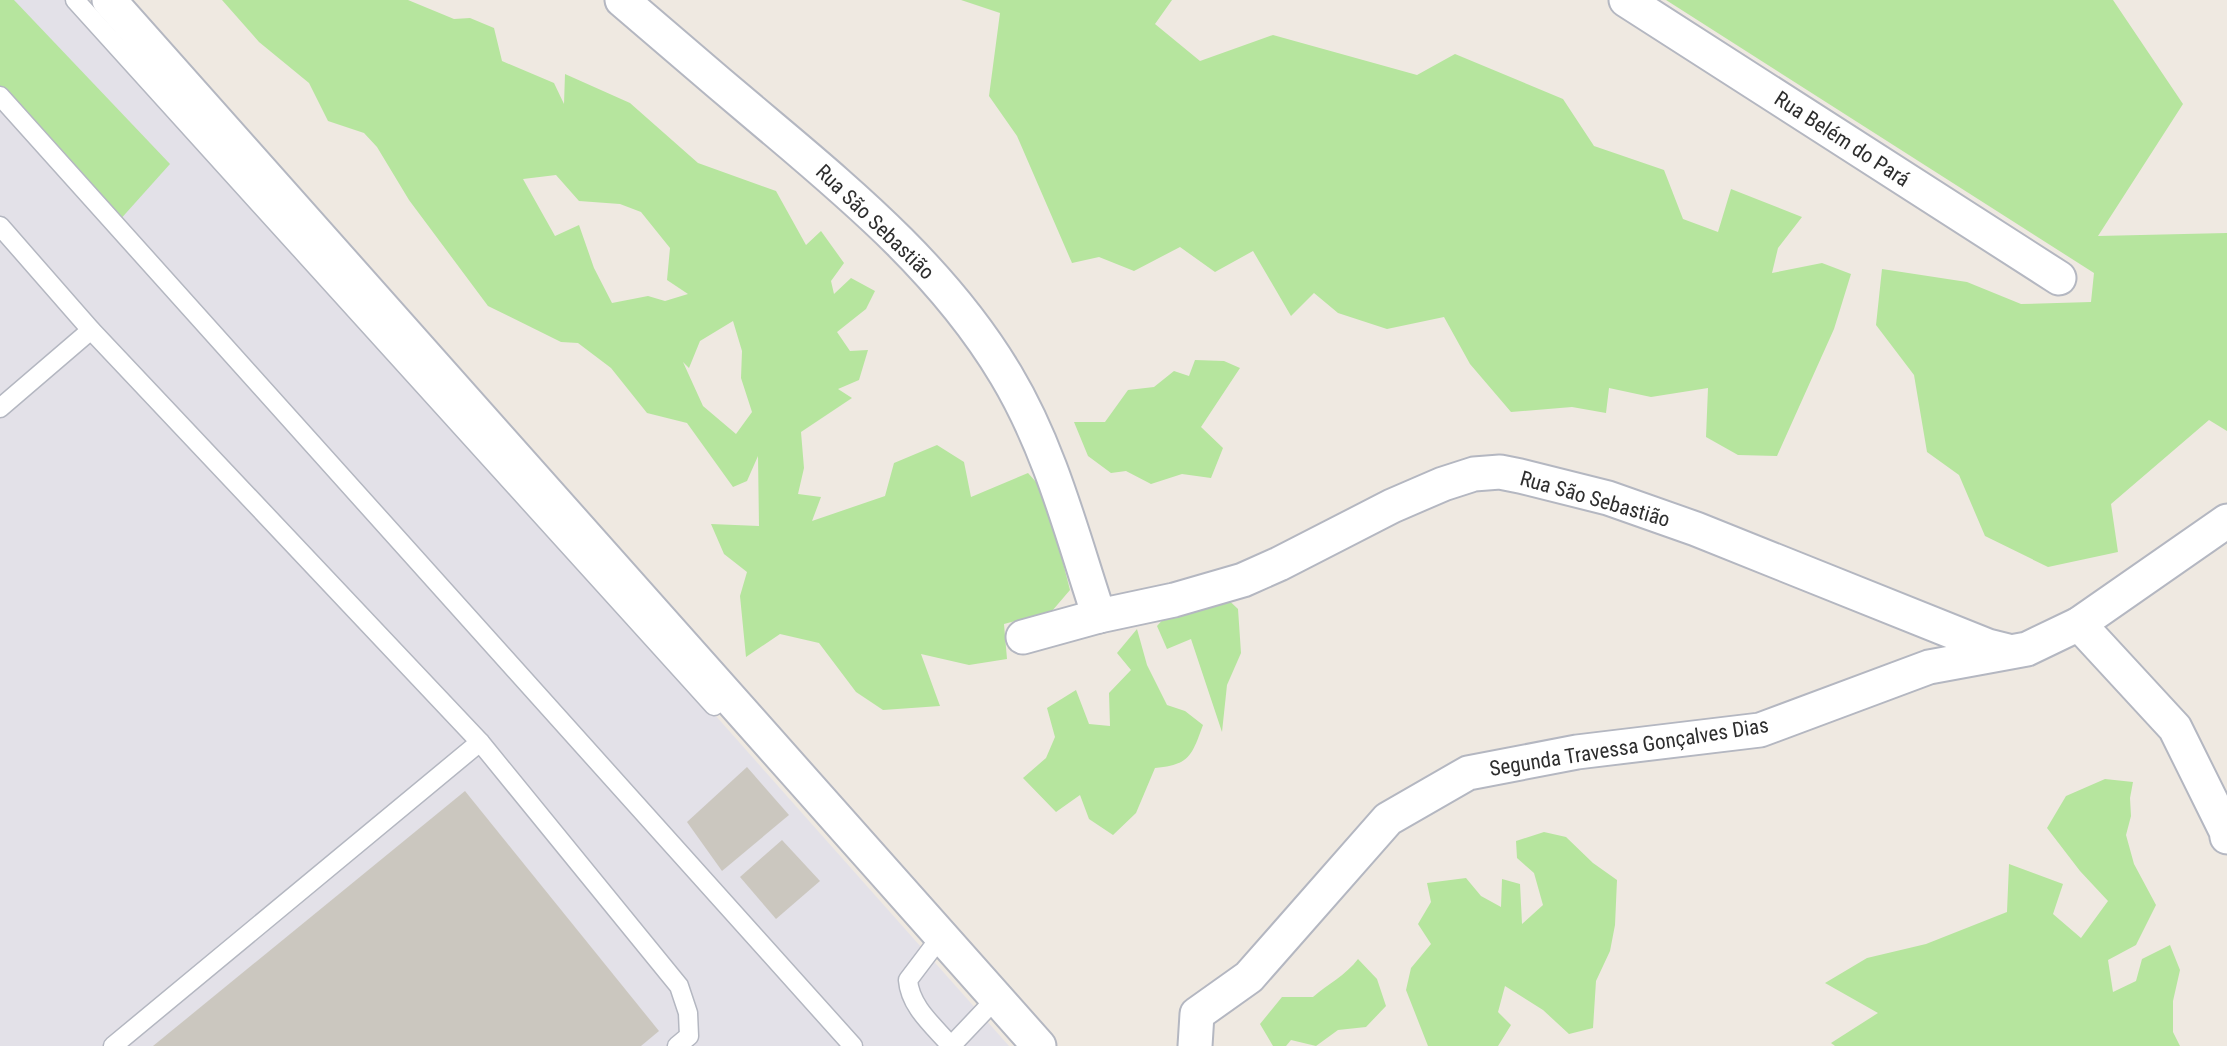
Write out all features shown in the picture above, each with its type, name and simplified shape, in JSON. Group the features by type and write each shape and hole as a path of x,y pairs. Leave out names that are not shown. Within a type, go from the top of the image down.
{"street":[{"path":"109,0 1039,1046"},
{"name":"Rua São Sebastião","path":"622,0 847,191 916,256 980,333 1026,410 1045,454 1099,616"},
{"name":"Rua Belém do Pará","path":"1626,0 2059,278"},
{"name":"Rua São Sebastião","path":"1023,636 1174,600 1243,580 1392,506 1443,484 1474,474 1500,472 1608,498 1671,520 1988,646 2010,651"},
{"path":"2010,651 2036,645 2079,624 2223,529"},
{"path":"2079,624 2175,728 2227,837"},
{"name":"Segunda Travessa Gonçalves Dias","path":"1195,1046 1196,1014 1248,977 1388,819 1468,773 1577,752 1760,730 1929,667 2010,651"}],"lane":[{"path":"75,0 1025,1046"},
{"path":"0,96 853,1046"},
{"path":"0,226 91,330 480,742 679,986 688,1013 689,1036 677,1046"},
{"path":"0,408 91,330"},
{"path":"113,1046 480,742"},
{"path":"933,947 908,979 909,992 914,1003 951,1046 989,1007"}],"shaded area":[{"path":"0,0 80,0 1009,1046 0,1046"}],"green space":[{"path":"0,0 14,0 170,164 109,232 0,99"},
{"path":"222,0 408,0 454,19 470,18 494,28 502,61 554,83 564,104 565,74 630,103 698,163 776,191 806,245 821,231 844,263 831,281 834,294 851,278 875,291 866,309 837,332 850,351 868,350 859,380 838,389 852,398 801,432 804,468 798,494 821,497 812,521 885,496 894,463 937,445 964,462 971,497 1028,473 1045,492 1070,590 1052,611 1004,624 1007,659 969,665 921,654 940,706 883,710 856,692 819,643 780,634 746,657 740,596 747,572 724,554 711,524 759,526 758,456 747,481 733,487 687,423 647,413 611,368 578,343 561,342 488,306 409,200 377,147 364,133 328,121 309,83 259,42","holes":["556,175 579,201 620,204 641,212 670,248 667,280 688,294 665,301 648,296 612,303 594,268 579,225 555,236 523,179","733,321 742,351 741,378 752,412 736,434 703,406 683,362 689,368 700,341"]},
{"path":"961,0 1172,0 1155,24 1200,61 1273,35 1417,75 1455,54 1563,99 1594,146 1664,170 1683,219 1718,232 1731,189 1802,217 1778,248 1772,273 1822,263 1851,274 1834,329 1777,456 1738,455 1706,437 1708,388 1651,397 1609,388 1606,413 1572,407 1511,412 1470,364 1444,317 1387,329 1338,313 1314,293 1291,316 1253,251 1215,272 1180,247 1134,271 1099,257 1072,263 1017,136 989,96 1000,13"},
{"path":"1666,0 2113,0 2183,104 2098,236 2227,233 2227,431 2209,420 2111,504 2118,552 2048,567 1985,536 1959,475 1927,452 1914,375 1876,325 1882,269 1967,282 2021,304 2091,302 2094,273"},
{"path":"1195,360 1224,361 1240,368 1201,427 1223,448 1211,478 1182,474 1151,484 1126,471 1111,473 1088,456 1074,422 1105,422 1128,390 1154,387 1174,371 1189,376"},
{"path":"1221,593 1238,609 1241,653 1227,685 1222,732 1191,639 1167,649 1157,626 1176,605"},
{"path":"1137,629 1147,665 1167,705 1185,711 1203,725 1188,757 1167,767 1155,768 1136,813 1113,835 1089,819 1080,795 1056,812 1023,778 1046,758 1055,737 1047,708 1076,690 1089,724 1110,726 1109,693 1131,670 1117,653"},
{"path":"2105,779 2133,782 2131,816 2126,835 2134,864 2156,905 2136,945 2108,960 2113,992 2136,981 2142,959 2170,945 2180,970 2173,1001 2173,1032 2180,1046 1835,1046 1831,1043 1878,1013 1825,983 1867,958 1926,944 2007,912 2009,864 2063,884 2053,914 2081,938 2108,901 2080,871 2047,828 2066,796"},
{"path":"1544,832 1566,837 1593,863 1617,880 1615,925 1610,951 1596,981 1593,1028 1569,1034 1543,1010 1505,986 1498,1012 1511,1025 1498,1046 1428,1046 1406,990 1411,968 1431,944 1418,924 1431,902 1427,883 1466,878 1481,896 1501,907 1502,879 1520,884 1522,924 1543,905 1534,873 1517,858 1516,841"},
{"path":"1358,959 1377,979 1386,1006 1366,1027 1338,1030 1316,1046 1291,1040 1286,1046 1273,1046 1260,1024 1282,997 1313,997"}],"building":[{"path":"747,767 789,815 722,871 687,822"},
{"path":"465,791 659,1031 641,1046 153,1046"},
{"path":"782,840 820,881 776,919 740,877"}]}
